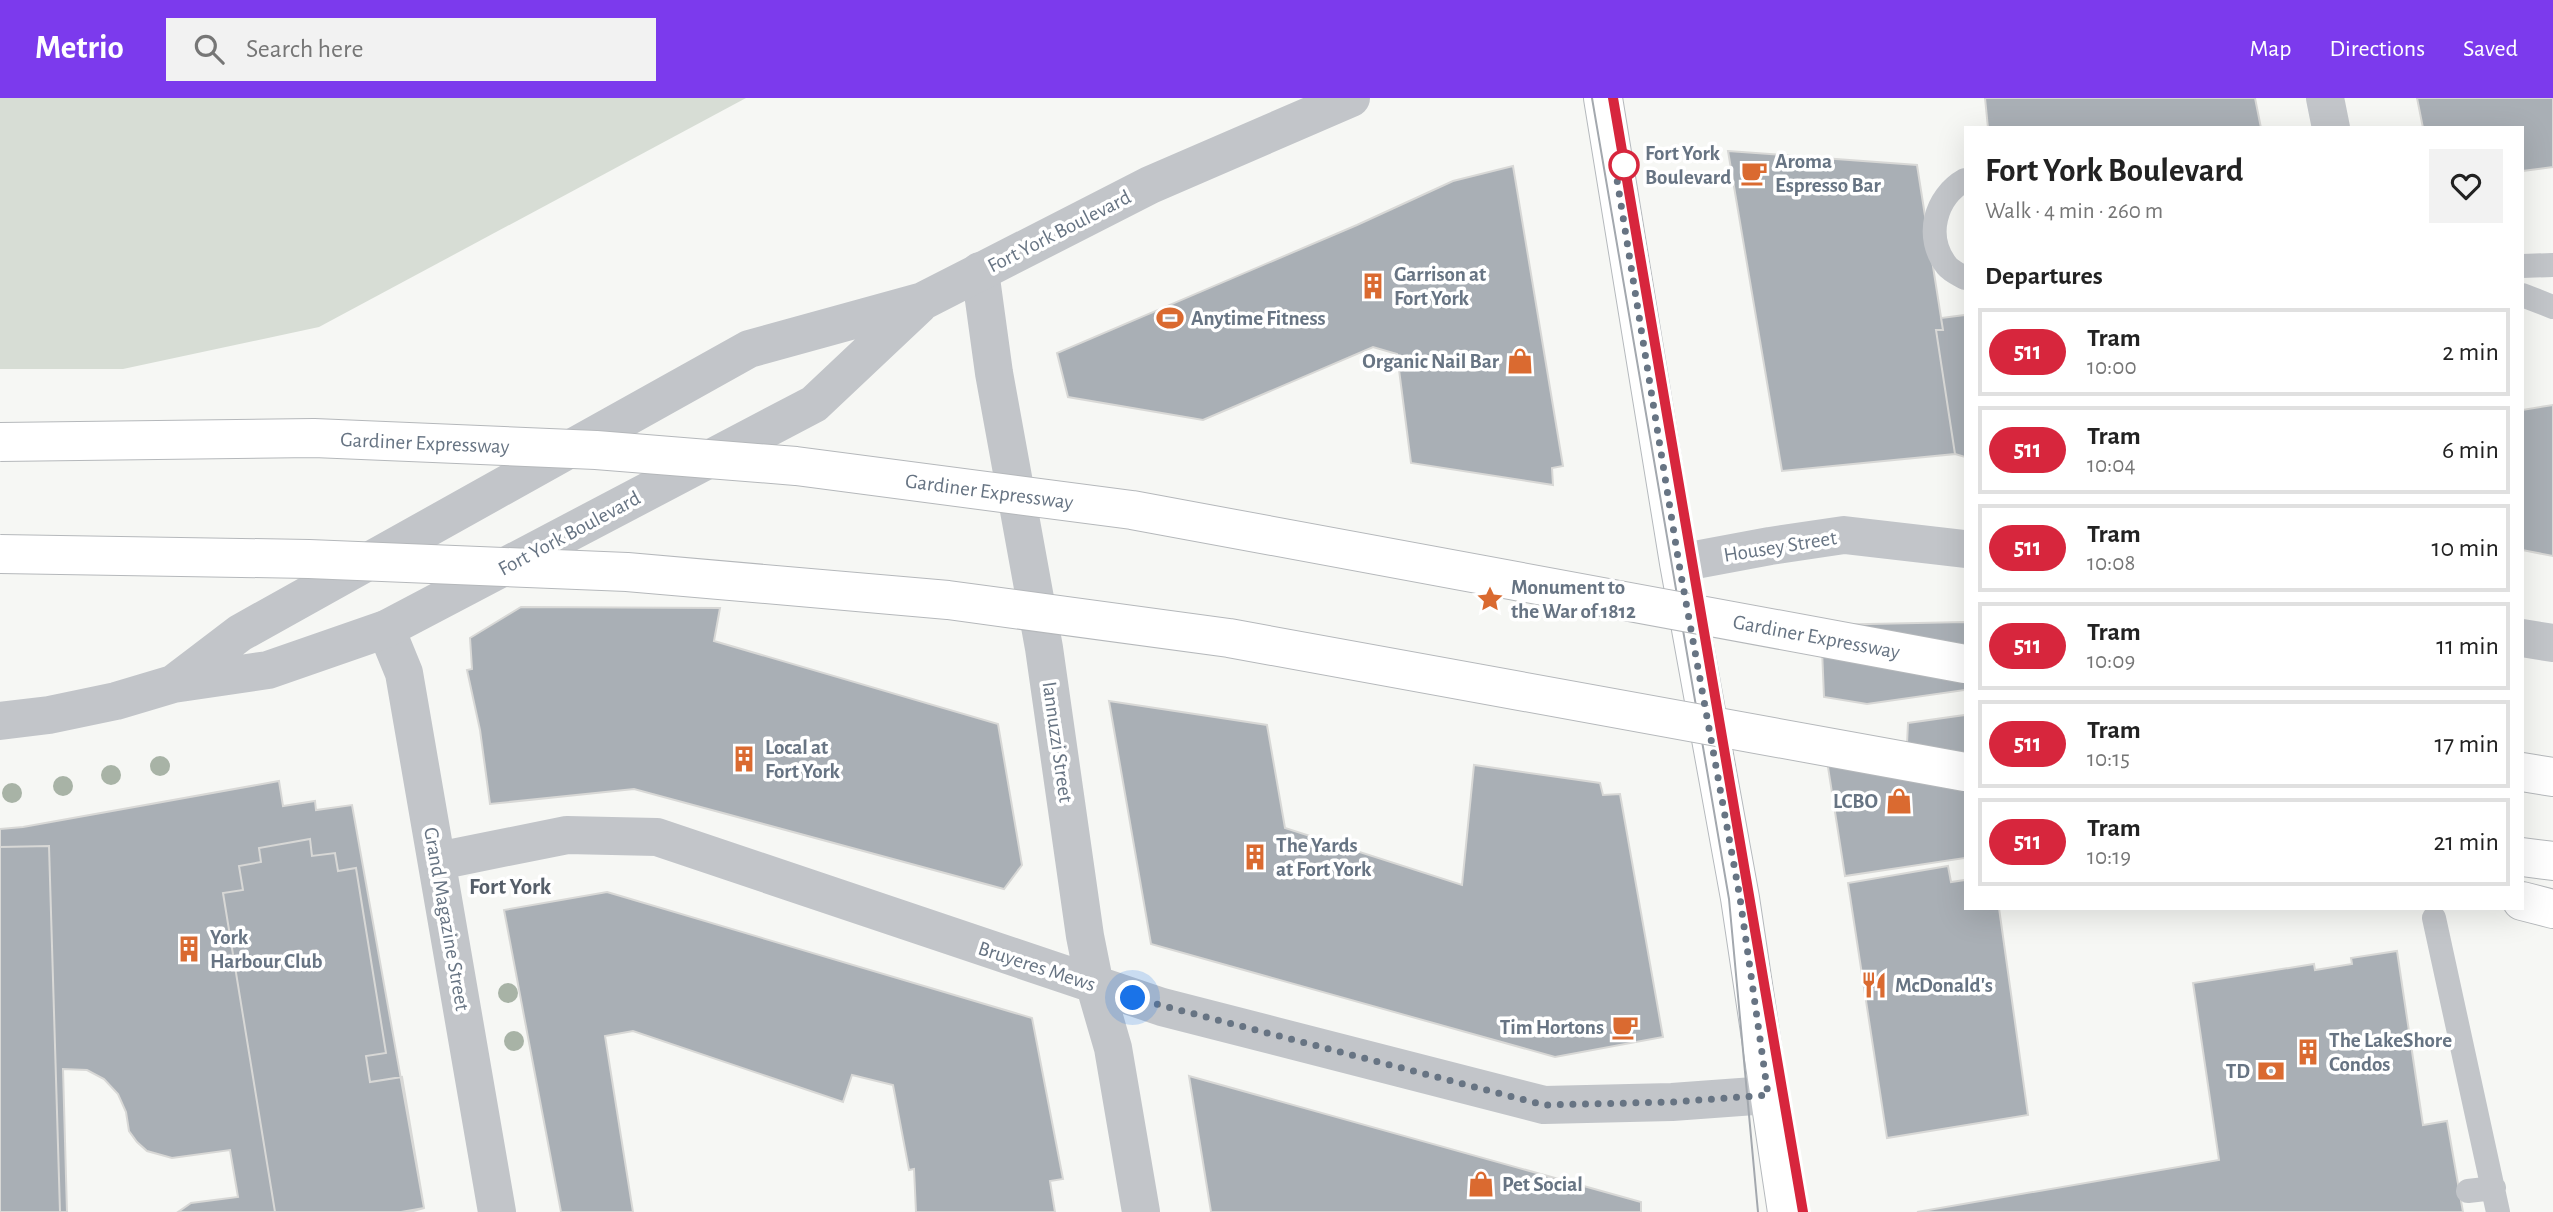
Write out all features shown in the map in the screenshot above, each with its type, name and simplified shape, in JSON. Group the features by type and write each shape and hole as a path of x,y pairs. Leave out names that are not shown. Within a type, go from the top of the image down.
{"main road":[{"path":"1603,98 1679,564 1740,898 1787,1212"},
{"name":"Gardiner Expressway","path":"0,442 314,438 596,450 796,466 1132,510 1964,664"},
{"path":"0,554 309,559 627,572 948,600 1229,638 1964,772"},
{"path":"2524,753 2553,755"},
{"path":"2524,772 2553,777"},
{"path":"2524,857 2553,861"},
{"path":"2524,902 2553,909"}],"street":[{"name":"Fort York Boulevard","path":"173,684 240,633 748,349 923,301 1150,185 1351,98"},
{"path":"2326,98 2331,126"},
{"name":"Iannuzzi Street","path":"980,271 994,373 1044,648 1085,936 1113,1048 1141,1212"},
{"name":"Fort York Boulevard","path":"0,721 49,715 116,701 173,684 268,670 386,629 814,404 923,301"},
{"name":"Housey Street","path":"1679,564 1844,535 1964,548"},
{"name":"Grand Magazine Street","path":"386,629 404,673 497,1212"},
{"path":"2524,638 2553,643"},
{"name":"Bruyeres Mews","path":"438,861 567,835 657,837 1162,1007 1544,1105 1672,1102 1768,1095"}],"lane":[{"path":"1964,181 1952,187 1941,202 1933,229 1937,247 1947,267 1964,277"},
{"path":"2524,266 2553,265"},
{"path":"2524,296 2553,307"},
{"path":"2434,918 2498,1212"},
{"path":"2462,1193 2494,1188"}],"shaded area":[{"path":"0,98 746,98 319,327 123,369 0,369"}],"building":[{"path":"1985,98 2255,98 2261,126 1988,126"},
{"path":"2417,98 2553,98 2553,167 2524,171 2524,126 2423,126"},
{"path":"1728,151 1917,165 1943,330 1936,330 1955,454 1782,471"},
{"name":"Garrison at Fort York","path":"1513,166 1563,466 1552,468 1553,485 1411,463 1397,354 1373,347 1203,420 1068,397 1057,353 1357,225 1453,181"},
{"path":"1964,315 1964,457 1955,454 1936,330 1943,330 1941,318"},
{"path":"2553,405 2553,556 2524,550 2524,410"},
{"name":"Local at Fort York","path":"521,607 720,608 714,641 998,724 1022,865 1004,889 634,789 490,804 480,730 467,670 472,669 470,638"},
{"path":"1964,622 1964,690 1867,704 1824,697 1821,625"},
{"name":"The Yards at Fort York","path":"1109,701 1267,725 1285,828 1462,885 1474,765 1600,783 1603,795 1620,794 1663,1037 1555,1057 1151,944"},
{"name":"LCBO","path":"1964,715 1964,858 1845,876 1823,735 1907,744 1908,723"},
{"name":"York Harbour Club","path":"279,781 283,806 315,801 316,810 352,805 424,1208 410,1212 178,1212 191,1203 238,1197 230,1150 172,1158 147,1151 129,1131 126,1112 118,1094 104,1079 87,1070 63,1069 67,1212 0,1212 0,829"},
{"path":"310,839 312,856 335,853 338,871 356,868 386,1053 366,1056 370,1082 402,1077 424,1208 401,1212 275,1212 223,893 243,890 239,866 261,862 259,848"},
{"path":"49,846 60,1212 0,1212 0,847"},
{"path":"1948,866 1951,882 1964,880 1964,910 1999,910 2028,1115 1887,1138 1848,883"},
{"path":"607,892 1032,1018 1063,1179 1050,1181 1055,1212 916,1212 914,1169 909,1170 893,1085 852,1075 843,1102 633,1031 605,1036 633,1212 561,1212 504,910"},
{"name":"The LakeShore Condos","path":"2397,951 2423,1125 2447,1121 2463,1212 1917,1212 2219,1160 2193,983 2314,964 2315,970 2352,964 2351,958"},
{"path":"1189,1076 1641,1202 1641,1212 1211,1212"}],"tram line":[{"path":"1592,98 1729,899 1758,1212"},
{"path":"1613,98 1803,1212"},
{"name":"511","path":"1613,98 1803,1212"}],"place":[{"name":"Fort York Boulevard","path":"1624,165"},
{"name":"Aroma Espresso Bar","path":"1754,173"},
{"name":"Garrison at Fort York","path":"1373,286"},
{"name":"Anytime Fitness","path":"1170,318"},
{"name":"Organic Nail Bar","path":"1520,361"},
{"name":"Monument to the War of 1812","path":"1490,599"},
{"name":"Local at Fort York","path":"744,759"},
{"name":"LCBO","path":"1899,801"},
{"name":"The Yards at Fort York","path":"1255,857"},
{"name":"York Harbour Club","path":"189,949"},
{"name":"McDonald's","path":"1874,985"},
{"name":"Tim Hortons","path":"1625,1027"},
{"name":"The LakeShore Condos","path":"2308,1052"},
{"name":"TD","path":"2271,1071"},
{"name":"Pet Social","path":"1481,1184"}],"district":[{"name":"Fort York","path":"510,886"}],"route":[{"path":"1133,998 1544,1105 1606,1105 1768,1095 1740,898 1679,564 1614,161 1624,165"}]}
